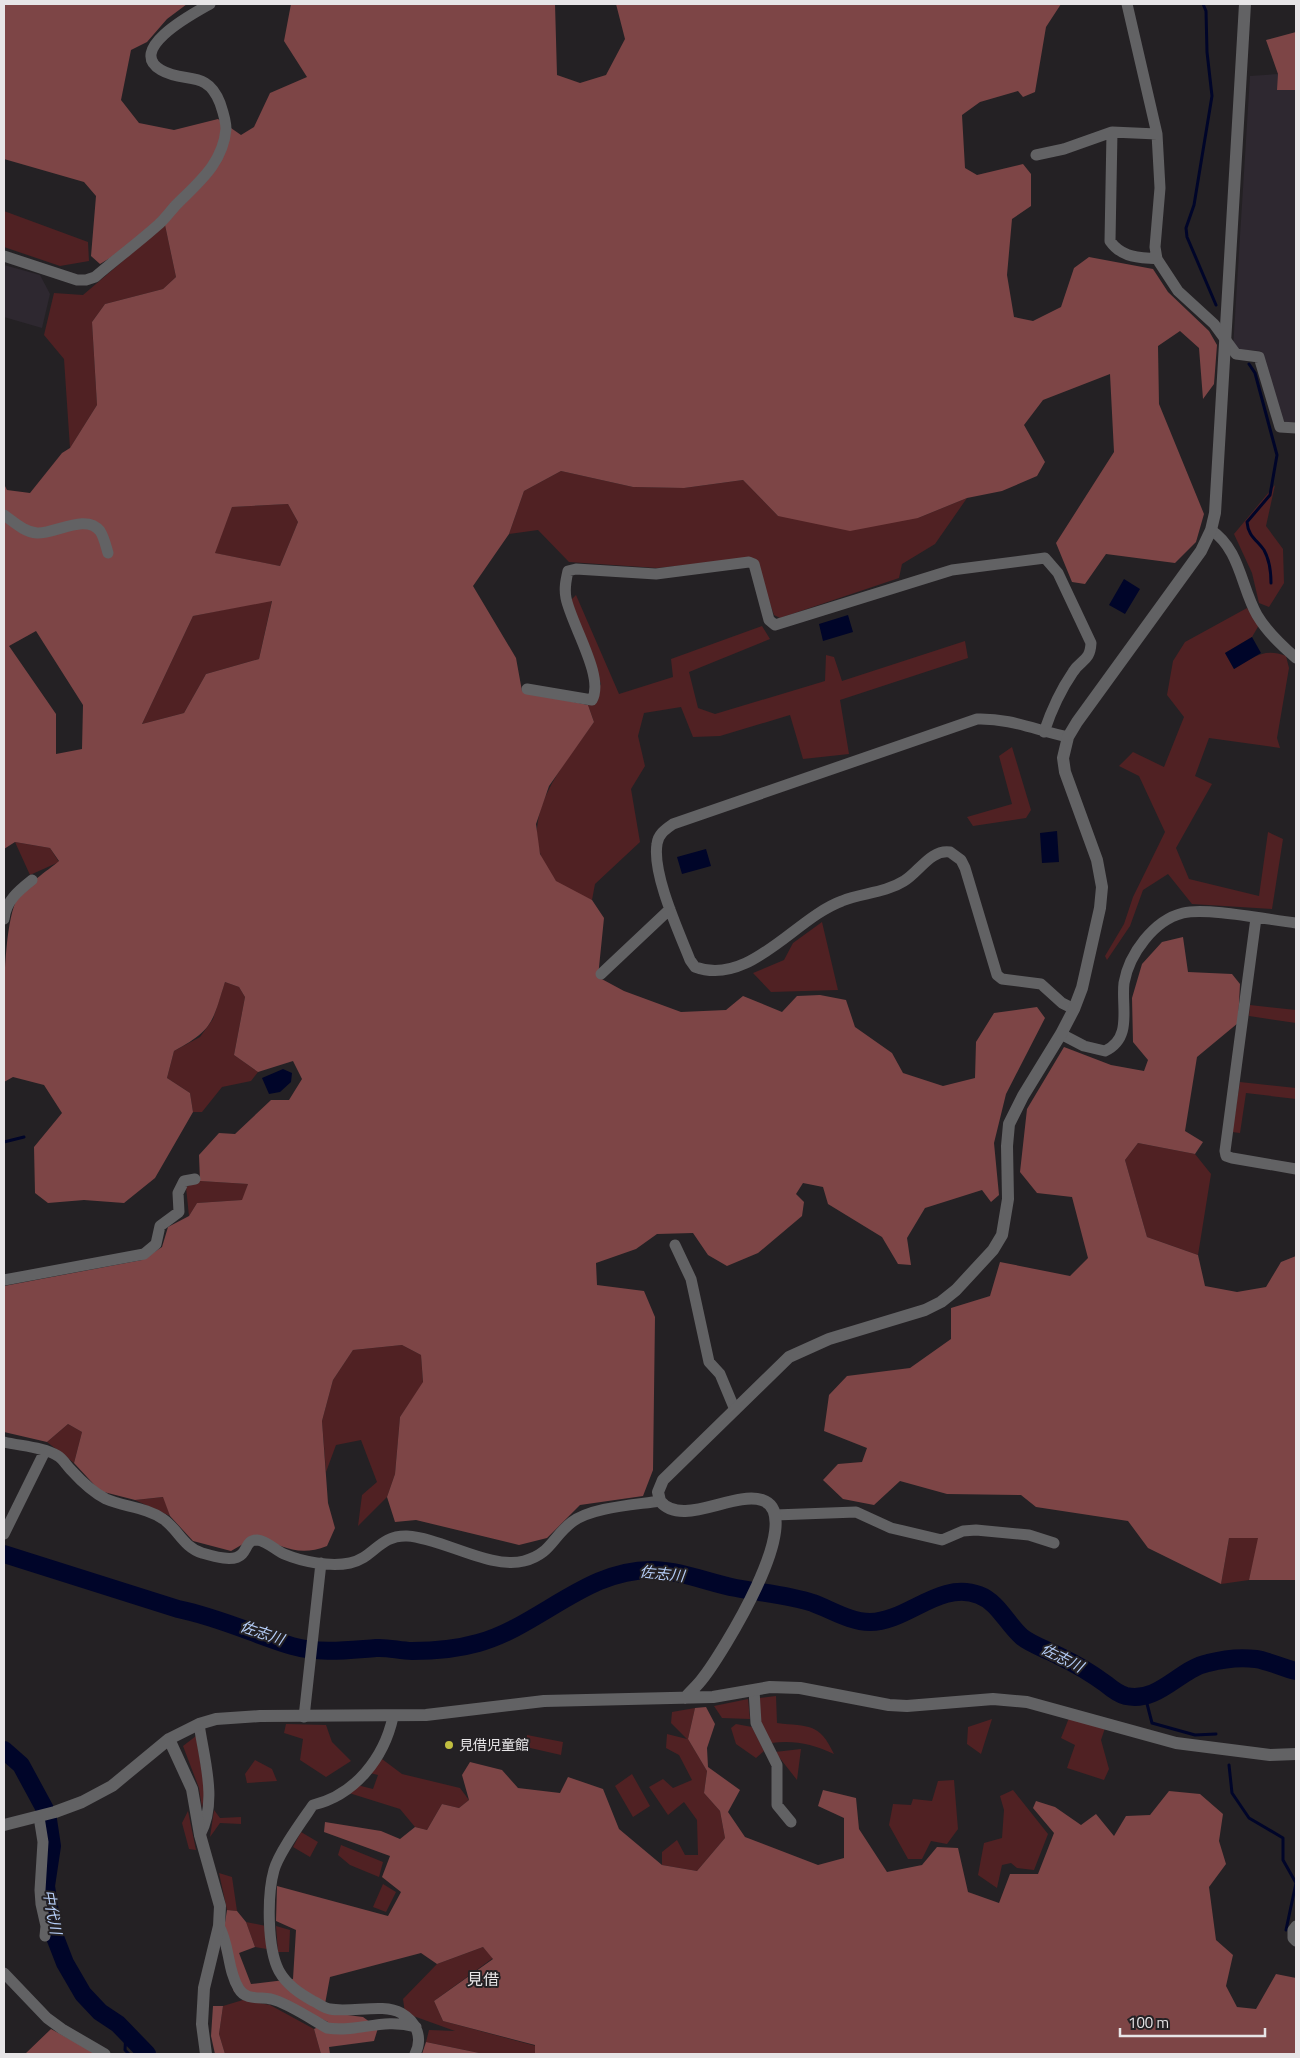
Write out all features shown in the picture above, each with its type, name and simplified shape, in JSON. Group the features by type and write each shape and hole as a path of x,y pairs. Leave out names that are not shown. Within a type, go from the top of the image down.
{"street":[{"path":"4,256 77,280 95,277 160,223 206,176 217,159 226,128 224,114 216,94 207,84 197,79 160,70 154,63 152,56 153,46 158,39 178,22 210,4"},
{"path":"1127,4 1157,134 1160,188 1155,240 1157,259 1178,291 1214,324 1236,354 1259,357 1280,427 1296,428"},
{"path":"685,1698 708,1670 758,1584 773,1547 776,1530 775,1515 771,1505 762,1500 746,1499 685,1511 672,1510 660,1501 658,1492 663,1480 789,1357 804,1349 925,1310 941,1302 956,1290 993,1250 1002,1235 1008,1199 1007,1146 1010,1124 1022,1096 1062,1034 1074,1009 1086,970 1100,908 1102,887 1097,860 1065,772 1062,758 1068,737 1201,551 1211,530 1217,491 1245,4"},
{"path":"1036,155 1064,149 1112,132 1157,134"},
{"path":"1112,132 1110,241 1117,251 1132,256 1157,259"},
{"path":"4,515 20,527 35,533 50,532 83,523 93,526 100,531 108,553"},
{"path":"1211,530 1222,537 1241,572 1256,613 1266,629 1296,658"},
{"path":"527,689 592,700 596,693 593,673 566,599 565,584 568,571 576,569 656,574 749,562 754,564 769,620 775,625 952,570 1045,558 1058,574 1091,643 1091,652 1085,663 1075,669 1052,708 1044,732"},
{"path":"1068,737 1044,732 1008,720 977,719 673,824 663,831 657,843 656,861 670,909 690,960 695,968 715,971 744,963 766,953 816,913 842,900 874,893 904,881 937,853 950,852 961,860 965,868 997,975 1002,979 1041,984 1062,1003 1074,1009"},
{"path":"4,920 5,912 15,894 32,880"},
{"path":"601,974 670,909"},
{"path":"1062,1034 1095,1049 1105,1051 1116,1044 1121,1036 1124,1020 1124,982 1131,962 1148,936 1163,922 1183,913 1198,912 1296,923"},
{"path":"1256,918 1225,1151 1226,1156 1232,1158 1296,1169"},
{"path":"4,1280 144,1254 156,1244 160,1226 179,1212 178,1193 184,1181 195,1179"},
{"path":"675,1245 691,1280 708,1362 720,1374 735,1410"},
{"path":"4,1442 59,1456 83,1483 106,1499 153,1513 165,1520 188,1546 202,1553 234,1559 242,1555 247,1545 254,1540 262,1541 282,1554 321,1563 341,1565 362,1559 384,1540 397,1536 432,1541 478,1556 521,1562 539,1557 564,1529 586,1514 660,1501"},
{"path":"4,1534 46,1452"},
{"path":"775,1515 856,1512 891,1528 942,1540 963,1532 976,1530 1029,1534 1054,1543"},
{"path":"304,1717 321,1563"},
{"path":"4,1825 39,1817 82,1802 112,1786 169,1739 199,1724 236,1716 426,1716 544,1701 713,1697 770,1687 800,1688 889,1705 907,1706 993,1699 1027,1702 1176,1744 1261,1754 1296,1754"},
{"path":"754,1690 756,1723 777,1765 777,1805 791,1822"},
{"path":"393,1717 389,1734 378,1757 366,1773 330,1801 313,1805 274,1868 269,1892 272,1944 279,1970 295,1990 328,2009 356,2011 395,2010 410,2020 417,2028 418,2037 415,2054"},
{"path":"199,1724 210,1794 205,1826 200,1835"},
{"path":"169,1739 192,1789 200,1835 220,1906 218,1926 204,1988 202,2024 206,2054"},
{"path":"39,1817 44,1842 40,1904 46,1926 45,1936"},
{"path":"218,1926 226,1938 235,1981 240,1991 248,1996 272,1999 327,2028 337,2029 384,2022 402,2023 417,2028"},
{"path":"1296,1926 1293,1930 1293,1938 1296,1942"},
{"path":"4,1974 47,2018 105,2054"}],"shaded area":[{"path":"4,4 187,4 167,19 147,42 131,50 121,100 139,123 174,130 218,119 241,135 254,127 270,93 307,77 284,41 291,4 555,4 557,75 580,83 606,75 625,39 616,4 1061,4 1046,27 1035,92 1023,97 1018,91 980,102 962,115 965,168 977,175 1023,164 1031,174 1031,206 1012,219 1007,275 1014,317 1033,321 1061,307 1074,268 1089,257 1153,269 1168,292 1209,331 1217,345 1214,384 1203,399 1199,348 1180,331 1158,346 1159,404 1204,514 1196,542 1175,563 1106,554 1085,584 1072,582 1056,543 1114,452 1110,374 1043,400 1024,425 1045,462 1037,476 1002,491 967,498 918,518 850,531 778,516 743,480 684,488 633,487 561,471 524,491 509,534 473,586 516,658 522,691 588,705 594,722 549,786 536,824 540,854 556,881 592,900 604,918 598,977 624,991 681,1012 726,1010 743,996 782,1012 797,996 820,995 846,1000 855,1027 892,1053 903,1073 943,1086 975,1078 976,1042 994,1013 1037,1007 1045,1018 1006,1094 994,1143 999,1195 991,1202 982,1190 925,1208 907,1238 911,1265 898,1264 882,1237 828,1204 823,1187 803,1183 796,1194 804,1202 802,1216 758,1253 727,1266 708,1255 693,1233 657,1234 636,1249 596,1263 597,1285 644,1291 655,1317 653,1470 643,1496 580,1505 547,1538 519,1545 416,1520 395,1522 387,1497 395,1474 400,1417 423,1382 421,1355 402,1345 353,1350 333,1380 322,1421 328,1503 335,1528 327,1546 308,1551 291,1549 257,1536 231,1551 193,1541 170,1516 163,1497 135,1500 100,1491 74,1463 82,1432 68,1424 47,1442 4,1432 4,1286 142,1260 162,1247 168,1227 189,1216 197,1203 242,1200 248,1184 200,1181 199,1155 219,1133 235,1134 271,1100 289,1100 302,1079 293,1061 258,1072 234,1055 245,997 239,987 225,982 217,1007 204,1031 174,1051 167,1078 190,1093 193,1112 155,1178 124,1203 84,1200 48,1203 35,1193 34,1147 62,1113 44,1085 13,1077 4,1082 4,985 8,933 12,912 18,897 31,883 59,861 50,848 15,842 4,849 4,484 7,490 30,493 62,453 70,448 97,405 92,322 105,304 163,289 176,277 165,225 100,264 91,256 96,196 84,182 4,159","holes":["288,504 298,522 280,566 215,553 232,507","272,601 259,659 206,674 184,713 142,724 193,616","36,631 83,705 82,749 56,754 56,714 9,646"]},
{"path":"1296,32 1296,90 1277,90 1278,74 1266,40"},
{"path":"1278,74 1296,90 1296,422 1289,423 1280,419 1261,351 1233,349 1250,76"},
{"path":"4,211 88,242 89,261 60,266 4,247"},
{"path":"165,225 176,277 163,289 105,304 92,322 97,405 70,448 64,359 44,335 54,293 83,295"},
{"path":"4,265 40,275 50,294 42,328 4,317"},
{"path":"561,471 633,487 684,488 743,480 778,516 918,518 967,498 935,544 902,564 899,578 780,618 774,615 754,558 657,568 569,562 538,530 509,534 524,491"},
{"path":"1275,485 1266,526 1283,549 1284,583 1269,607 1259,603 1252,573 1234,534"},
{"path":"288,504 298,522 280,566 214,553 232,507"},
{"path":"576,595 619,694 673,677 671,659 762,626 770,639 689,672 698,708 715,714 825,681 826,655 834,657 842,681 965,641 968,658 840,700 849,754 803,759 790,715 720,736 693,737 681,707 644,713 638,736 645,766 631,789 640,842 595,884 592,900 567,889 555,880 542,859 537,838 539,818 545,797 555,777 594,722 588,705 601,684 570,601"},
{"path":"272,600 259,659 206,674 184,713 142,724 193,616"},
{"path":"1247,608 1259,625 1252,637 1225,653 1234,669 1265,653 1286,656 1289,668 1277,738 1280,748 1209,738 1195,776 1212,784 1176,848 1189,879 1259,896 1268,832 1283,839 1272,909 1192,904 1168,874 1143,890 1130,926 1107,960 1105,956 1124,924 1133,897 1165,832 1139,776 1119,766 1133,752 1164,767 1184,717 1167,695 1173,661 1185,642"},
{"path":"1012,747 1031,810 1026,818 973,826 967,817 1012,804 999,756"},
{"path":"15,842 50,848 59,862 30,875"},
{"path":"822,922 838,990 771,992 753,973 784,960 793,943"},
{"path":"1183,937 1188,972 1232,974 1240,984 1238,1023 1197,1057 1185,1131 1203,1142 1195,1154 1138,1143 1125,1160 1147,1237 1198,1255 1205,1286 1237,1292 1266,1287 1281,1262 1296,1256 1296,1580 1249,1580 1258,1538 1229,1538 1221,1584 1148,1548 1128,1521 1036,1507 1021,1495 947,1494 900,1481 874,1505 843,1499 823,1480 838,1464 862,1462 867,1448 824,1431 829,1395 847,1376 910,1368 951,1339 951,1308 990,1296 1000,1262 1070,1276 1088,1258 1072,1197 1037,1193 1020,1172 1027,1109 1064,1047 1111,1065 1144,1071 1148,1060 1133,1042 1132,998 1142,964 1162,942"},
{"path":"225,982 239,987 245,997 234,1055 258,1072 251,1081 222,1087 202,1112 193,1112 190,1093 167,1078 174,1051 200,1037 213,1019"},
{"path":"1250,1005 1296,1010 1296,1023 1249,1016"},
{"path":"1240,1082 1296,1088 1296,1099 1246,1093 1240,1133 1232,1132"},
{"path":"1138,1143 1195,1154 1211,1174 1198,1255 1147,1237 1125,1160"},
{"path":"200,1181 248,1184 243,1200 197,1203 189,1216 186,1187"},
{"path":"402,1345 421,1355 423,1383 400,1417 395,1474 387,1497 358,1526 362,1495 377,1482 361,1440 336,1445 326,1472 322,1421 333,1380 353,1350"},
{"path":"68,1424 82,1432 74,1463 47,1442"},
{"path":"164,1497 170,1516 135,1500"},
{"path":"1229,1538 1259,1538 1249,1580 1221,1584"},
{"path":"776,1696 777,1723 805,1726 818,1731 829,1744 834,1754 803,1744 788,1742 771,1743 760,1726 759,1698"},
{"path":"748,1699 750,1719 722,1718 714,1706"},
{"path":"706,1707 715,1724 707,1748 708,1767 740,1790 728,1812 745,1837 818,1865 844,1858 844,1818 818,1806 823,1790 856,1798 859,1829 887,1872 922,1865 937,1847 958,1848 968,1892 999,1903 1010,1874 1038,1874 1054,1833 1033,1808 1036,1801 1055,1807 1081,1825 1096,1814 1114,1836 1126,1816 1150,1815 1169,1791 1200,1794 1223,1814 1219,1841 1226,1864 1209,1887 1216,1940 1233,1955 1226,1986 1237,2007 1256,2009 1276,1974 1296,1978 1296,2054 535,2054 535,2045 443,2021 434,2001 493,1959 483,1947 437,1964 421,1953 330,1977 325,2004 332,2013 363,2017 378,2028 374,2041 329,2047 330,2054 321,2054 314,2029 328,2022 277,1998 234,1992 221,1947 227,1910 237,1911 246,1922 255,1947 239,1953 251,1984 293,1979 296,1930 276,1921 277,1886 388,1916 401,1892 382,1877 390,1856 324,1832 325,1822 381,1831 400,1839 415,1827 427,1830 442,1804 459,1808 469,1800 462,1775 470,1762 502,1770 518,1788 560,1793 568,1777 603,1789 619,1829 662,1865 697,1871 725,1838 720,1811 704,1793 707,1771 688,1739 695,1708"},
{"path":"695,1708 688,1739 707,1771 704,1793 720,1811 725,1838 697,1871 662,1865 662,1852 677,1840 685,1855 698,1855 697,1820 684,1802 668,1815 649,1787 663,1779 673,1788 692,1780 679,1755 666,1748 667,1734 687,1739 671,1723 672,1712"},
{"path":"1069,1718 1105,1728 1101,1740 1109,1769 1104,1780 1067,1768 1075,1745 1061,1738"},
{"path":"992,1719 981,1754 967,1744 968,1727"},
{"path":"286,1724 326,1725 332,1742 351,1761 326,1777 300,1760 303,1739 284,1733"},
{"path":"736,1724 752,1727 764,1751 756,1758 736,1744 731,1728"},
{"path":"527,1735 563,1742 561,1755 526,1747"},
{"path":"196,1736 205,1790 202,1808 199,1788 183,1746"},
{"path":"801,1749 797,1780 775,1752"},
{"path":"382,1759 402,1774 460,1788 469,1800 459,1808 442,1804 427,1830 415,1827 400,1809 349,1793 357,1785 373,1789 378,1775 370,1773"},
{"path":"255,1760 272,1769 277,1781 247,1783 245,1774"},
{"path":"632,1774 650,1806 633,1817 615,1786"},
{"path":"954,1780 958,1829 947,1844 931,1841 922,1859 908,1859 889,1825 893,1804 911,1805 913,1799 932,1801 938,1781"},
{"path":"1013,1790 1048,1834 1034,1870 1017,1868 1011,1863 1002,1865 997,1888 978,1875 984,1843 1002,1838 1004,1810 1000,1796"},
{"path":"214,1810 220,1818 241,1817 241,1824 220,1823 210,1837"},
{"path":"188,1811 196,1850 189,1849 182,1823"},
{"path":"301,1832 318,1842 310,1857 293,1847"},
{"path":"341,1845 383,1862 379,1877 350,1865 338,1855"},
{"path":"219,1873 232,1877 237,1911 227,1910"},
{"path":"383,1884 396,1892 386,1912 373,1907"},
{"path":"246,1922 266,1926 267,1949 255,1947"},
{"path":"276,1926 290,1930 289,1952 278,1952"},
{"path":"483,1947 493,1958 434,2001 443,2021 536,2046 535,2054 484,2054 426,2042 429,2030 455,2031 405,2013 403,1999 437,1964"},
{"path":"243,2000 270,2005 314,2029 321,2054 225,2054 219,2034 223,2006"},
{"path":"213,2006 223,2006 219,2034 225,2054 215,2054 211,2036"},
{"path":"51,2029 97,2054 25,2054"},
{"path":"426,2042 484,2054 422,2054"}],"water":[{"path":"1124,579 1140,589 1125,614 1109,605"},
{"path":"848,615 853,632 823,641 819,624"},
{"path":"1252,637 1261,653 1234,669 1225,653"},
{"path":"1057,831 1059,862 1042,863 1040,833"},
{"path":"706,849 711,866 682,874 677,857"},
{"path":"283,1069 292,1073 291,1082 280,1092 269,1094 262,1078"}],"waterway":[{"path":"1203,4 1206,11 1207,52 1212,96 1194,205 1186,228 1187,237 1216,305"},
{"path":"1249,364 1255,373 1277,455 1270,495 1247,522 1251,534 1266,554 1271,583"},
{"path":"4,1142 24,1137"},
{"name":"佐志川","path":"4,1554 178,1609 207,1616 292,1646 313,1650 334,1651 381,1648 420,1651 470,1645 501,1635 564,1599 607,1578 630,1572 654,1570 686,1575 726,1586 804,1600 848,1618 870,1622 897,1616 937,1597 951,1593 965,1592 979,1595 992,1603 1026,1640 1077,1665 1115,1691 1126,1696 1138,1697 1149,1695 1198,1666 1226,1659 1256,1659 1296,1671"},
{"path":"1145,1696 1152,1723 1195,1735 1216,1734"},
{"name":"中代川","path":"4,1750 21,1765 47,1813 52,1846 46,1886 53,1932 65,1963 83,1994 100,2012 118,2024 147,2054"},
{"path":"1229,1765 1232,1793 1249,1818 1283,1838 1283,1860 1296,1883 1286,1930"},
{"path":"126,2032 125,2050 129,2054"}],"place":[{"name":"見借児童館","path":"449,1745"}],"district":[{"name":"見借","path":"483,1979"}]}
